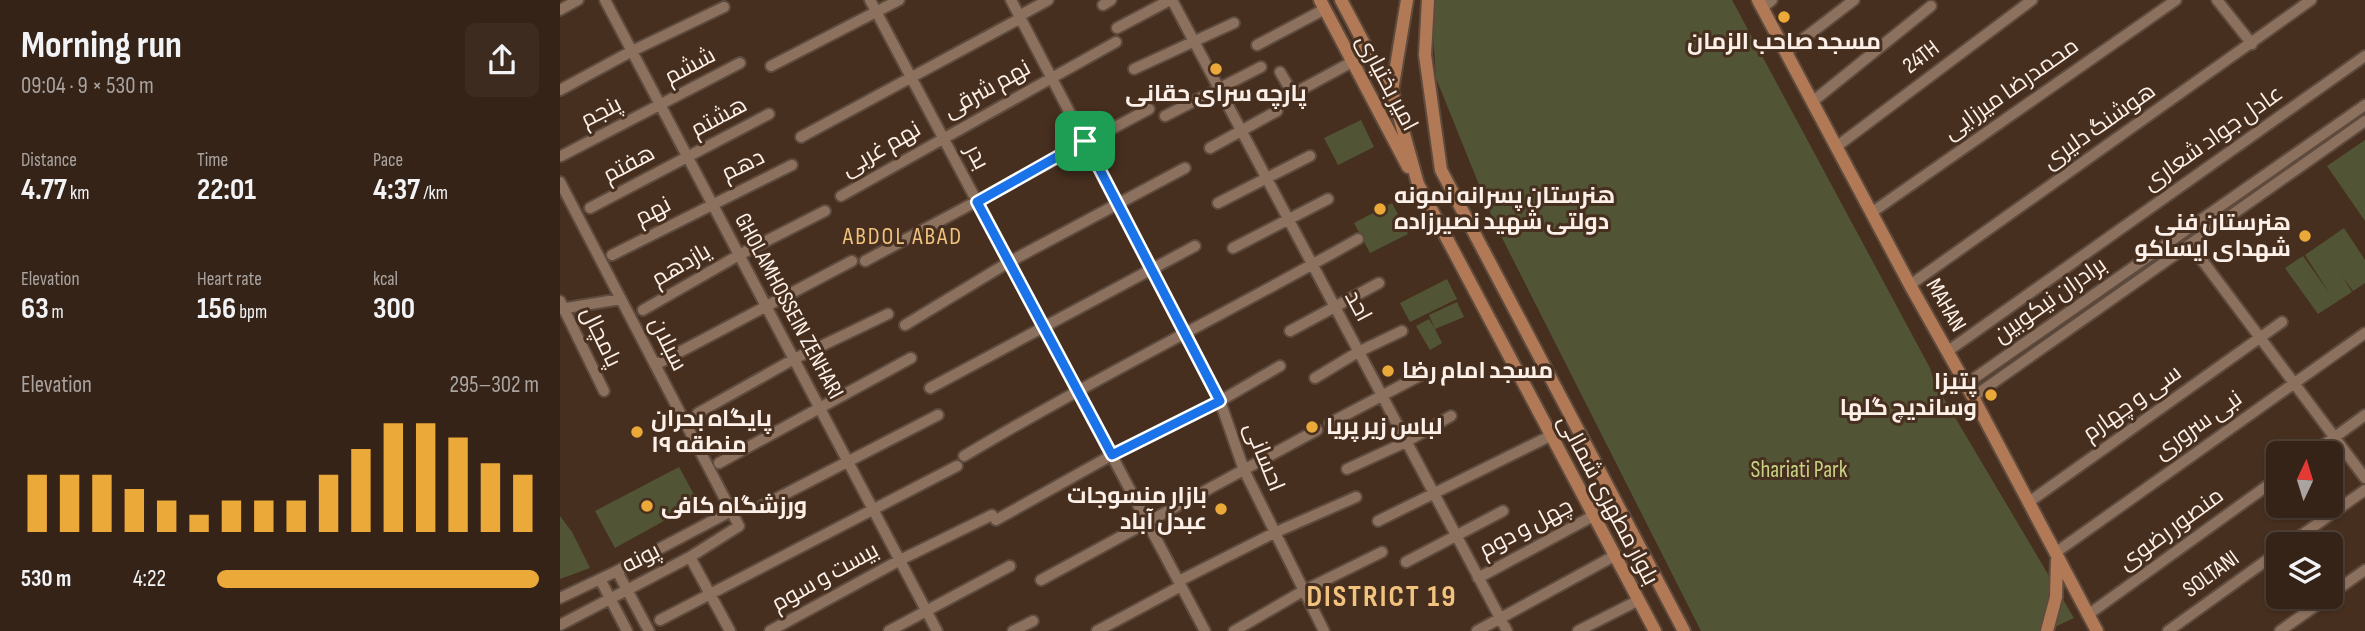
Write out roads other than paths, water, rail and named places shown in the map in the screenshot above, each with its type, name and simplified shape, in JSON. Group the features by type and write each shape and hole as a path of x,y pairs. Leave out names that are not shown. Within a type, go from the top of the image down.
{"main road":[{"name":"امیر بختیاری","path":"1341,0 1392,91"},
{"name":"بلوار مطهری شمالی","path":"1406,0 1392,91 1418,184 1655,631"},
{"name":"بلوار مطهری شمالی","path":"1429,0 1425,55 1441,170 1684,631"},
{"name":"MAHAN","path":"1764,3 1812,102 2029,502 2090,625"},
{"name":"امیر بختیاری","path":"1322,5 1418,184"},
{"path":"2047,631 2058,578 2055,553"}],"street":[{"path":"560,10 578,0"},
{"name":"GHOLAMHOSSEIN ZENHARI","path":"605,0 937,631"},
{"name":"بدر","path":"870,0 1205,631"},
{"path":"771,66 899,0"},
{"name":"احسانی","path":"1011,0 1220,401 1244,470 1324,631"},
{"path":"802,137 1048,0"},
{"path":"1116,28 1171,0"},
{"name":"احد","path":"1171,0 1507,631"},
{"path":"1786,52 1854,0"},
{"name":"24TH","path":"1836,147 2032,0"},
{"name":"محمدرضا میرزایی","path":"1871,213 2176,0"},
{"path":"2217,0 2252,44"},
{"name":"هوشنگ دلیری","path":"1910,285 2311,0"},
{"path":"1257,45 1322,5"},
{"path":"1812,102 1931,6"},
{"path":"560,90 632,51 724,7"},
{"path":"1134,69 1234,23"},
{"path":"1052,78 1116,42"},
{"name":"عادل جواد شعاری","path":"1948,351 2365,56"},
{"path":"1280,72 1293,94 1352,62"},
{"name":"ششم","path":"660,106 740,63"},
{"path":"1165,116 1261,67"},
{"name":"نهم شرقی","path":"943,137 1052,78"},
{"name":"برادران نیکوبین","path":"1966,384 2365,105"},
{"name":"پنجم","path":"561,156 660,106"},
{"path":"865,261 1149,109"},
{"path":"1210,148 1277,111"},
{"name":"هشتم","path":"687,157 769,114"},
{"name":"برادران نیکوبین","path":"1973,397 2365,121"},
{"name":"نهم غربی","path":"841,196 943,137"},
{"path":"1218,203 1310,156"},
{"name":"هفتم","path":"590,208 687,157"},
{"name":"دهم","path":"712,204 792,165"},
{"path":"905,325 1009,262 1119,206 1185,168"},
{"name":"سبلان","path":"560,182 739,526"},
{"path":"1233,248 1328,199"},
{"name":"نهم","path":"612,255 712,204"},
{"name":"یازدهم","path":"643,310 739,255 825,211"},
{"path":"964,456 1077,390 1261,294 1358,239"},
{"path":"2189,244 2365,478"},
{"path":"930,388 1195,246"},
{"path":"655,365 852,261"},
{"path":"1290,331 1379,284"},
{"path":"561,306 621,299"},
{"name":"پامچال","path":"561,306 604,391"},
{"path":"698,412 794,359 888,314"},
{"name":"سی و چهارم","path":"2029,502 2282,322"},
{"path":"1315,378 1358,352 1402,331"},
{"name":"نبی سروری","path":"2055,553 2365,332"},
{"path":"719,463 911,358"},
{"name":"بیست و سوم","path":"770,631 900,561 994,517 1220,401 1280,366"},
{"path":"1330,423 1423,374"},
{"path":"758,508 938,415"},
{"path":"2330,441 2365,415"},
{"path":"1347,469 1406,442 1451,416"},
{"path":"1041,580 1317,430"},
{"path":"1378,522 1550,436"},
{"path":"660,620 957,467"},
{"name":"منصور رضوی","path":"2090,625 2266,487"},
{"path":"2306,532 2365,490"},
{"path":"1097,631 1274,533 1356,497"},
{"name":"پونه","path":"560,598 731,511"},
{"path":"1406,562 1503,511"},
{"name":"چهل و دوم","path":"1478,578 1593,516"},
{"name":"پونه","path":"560,625 690,557 739,526"},
{"path":"1234,631 1303,591 1382,552"},
{"path":"1477,631 1614,556"},
{"path":"690,557 730,631"},
{"name":"SOLTANI","path":"2168,631 2266,561"},
{"path":"889,631 1010,566"},
{"path":"2343,586 2365,570"},
{"path":"617,571 649,631"},
{"path":"600,579 627,631"},
{"path":"1578,631 1639,600"},
{"path":"2280,631 2311,609"},
{"path":"1013,631 1033,621"}],"place":[{"name":"مسجد صاحب الزمان","path":"1784,17"},
{"name":"پارچه سرای حقانی","path":"1216,69"},
{"name":"هنرستان پسرانه نمونه دولتی شهید نصیرزاده","path":"1380,209"},
{"name":"هنرستان فنی شهدای ایساکو","path":"2305,236"},
{"name":"مسجد امام رضا","path":"1388,371"},
{"name":"پتیزا وساندیچ گلها","path":"1991,395"},
{"name":"لباس زیر پریا","path":"1312,427"},
{"name":"پایگاه بحران منطقه ۱۹","path":"637,432"},
{"name":"ورزشگاه کافی","path":"647,506"},
{"name":"بازار منسوجات عبدل آباد","path":"1221,509"}],"district":[{"name":"ABDOL ABAD","path":"903,236"},
{"name":"DISTRICT 19","path":"1382,597"}],"park label":[{"name":"Shariati Park","path":"1799,470"}]}
